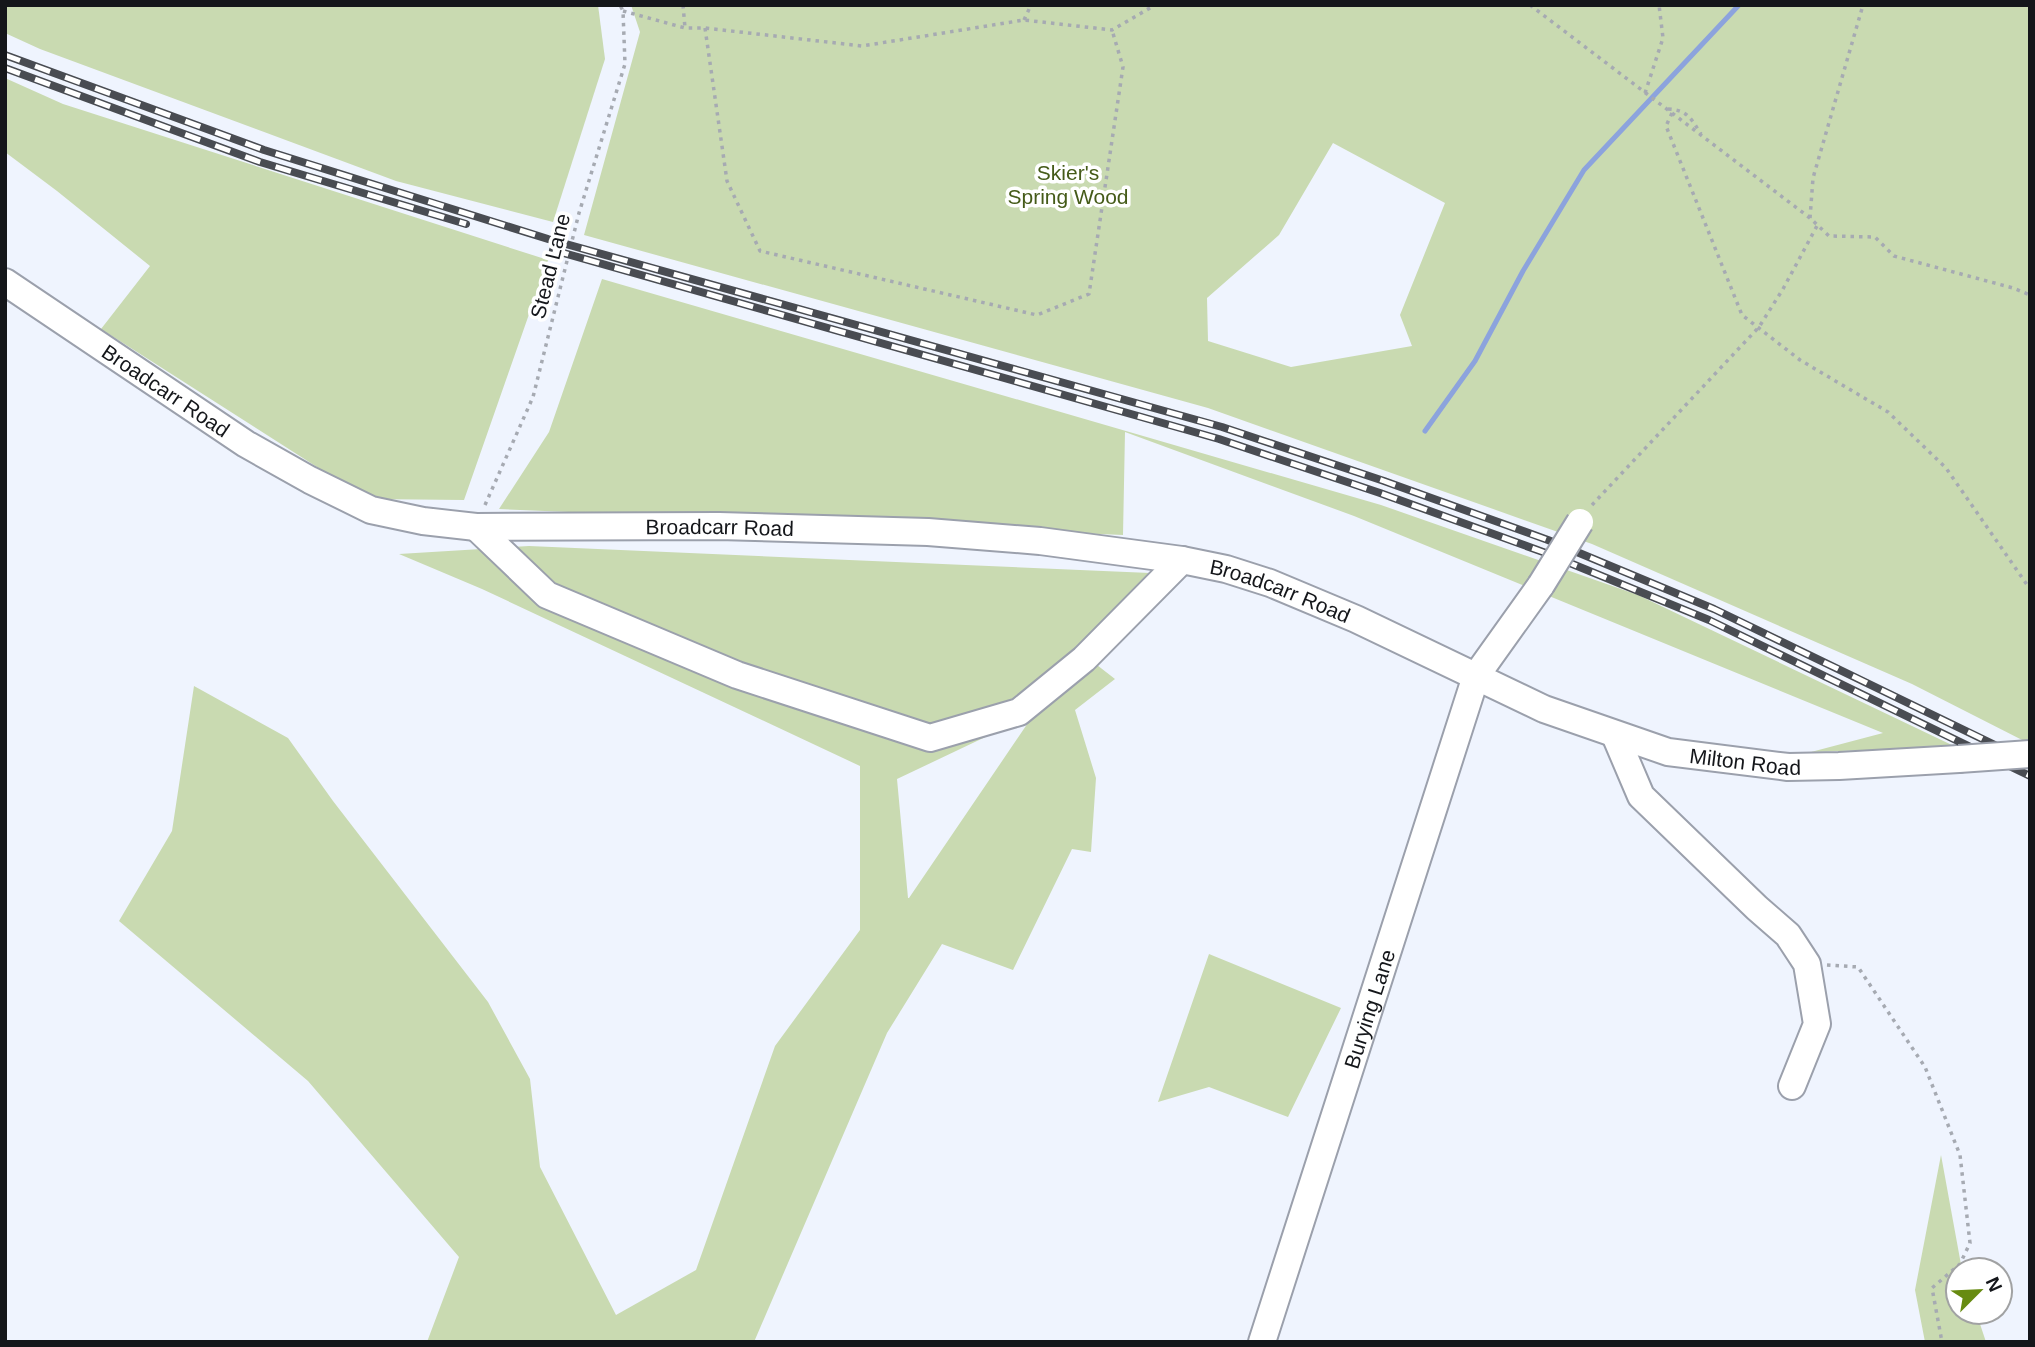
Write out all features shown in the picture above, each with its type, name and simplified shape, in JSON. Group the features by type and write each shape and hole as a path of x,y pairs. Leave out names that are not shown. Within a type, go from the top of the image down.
{"street":[{"name":"Broadcarr Road","path":"5,282 246,444 371,510 423,521 476,527 719,526 928,532 1040,541 1182,560 1226,569 1270,583 1356,619 1476,676"},
{"name":"Burying Lane","path":"1262,1342 1476,676 1541,585 1580,522"},
{"path":"476,527 548,595 737,675 930,738 1019,712 1084,659 1182,560"},
{"name":"Milton Road","path":"1476,676 1544,709 1668,752 1788,767 2030,754"},
{"path":"1615,735 1641,796 1788,935 1807,964 1817,1024 1792,1086"}],"path":[{"name":"Stead Lane","path":"476,527 533,397 579,213 625,64 623,11 620,5"},
{"path":"683,5 685,28"},
{"path":"1024,20 1031,5"},
{"path":"623,11 685,28 862,46 1024,20 1112,30 1155,5"},
{"path":"1530,5 1810,218 1829,236 1875,237 1894,256 2030,295"},
{"path":"1645,93 1663,38 1659,5"},
{"path":"1810,218 1813,178 1863,5"},
{"path":"705,28 727,181 760,251 1037,316 1089,294 1123,67 1112,30"},
{"path":"1666,109 1680,110 1690,118 1703,137"},
{"path":"1672,113 1666,126 1742,315 1800,360 1888,412 1946,468 2030,589"},
{"path":"1580,522 1595,501 1759,327 1818,225"},
{"path":"1807,964 1858,967 1925,1067 1960,1155 1970,1243 1960,1264 1932,1287 1942,1342"}],"green space":[{"path":"5,5 598,5 605,59 553,222 396,181 40,49 5,33"},
{"name":"Skier's Spring Wood","path":"631,5 2030,5 2030,744 1912,684 1592,544 1208,408 584,235 640,32","holes":["1333,143 1445,203 1400,315 1412,346 1291,367 1208,341 1207,298 1279,235"]},
{"path":"5,78 63,104 548,260 464,500 367,499 101,329 150,266 5,152"},
{"path":"602,279 1381,505 1638,595 1956,747 1811,752 1883,733 1354,516 1125,432 1123,535 499,509 549,432"},
{"path":"529,546 1150,573 1088,658 1115,679 1075,710 1096,778 1091,852 1072,849 1013,970 942,944 887,1033 754,1342 427,1342 459,1257 308,1081 119,921 172,831 194,686 288,738 333,801 488,1002 530,1079 540,1167 616,1315 696,1270 775,1046 860,930 860,766 482,589 399,554","holes":["1034,714 909,898 897,779"]},
{"path":"1209,954 1341,1008 1288,1117 1209,1087 1158,1102"},
{"path":"1941,1155 1959,1256 1944,1256 1944,1326 1981,1326 1986,1342 1925,1342 1915,1290"}],"waterway":[{"path":"1425,431 1475,361 1523,271 1584,170 1739,5"}],"railway":[{"path":"5,55 264,150 548,239 1222,427 1384,481 1548,540 1714,609 2030,762"},
{"path":"5,68 260,162 466,224"},
{"path":"553,250 1219,439 1380,493 1543,552 1709,620 2030,776"}]}
